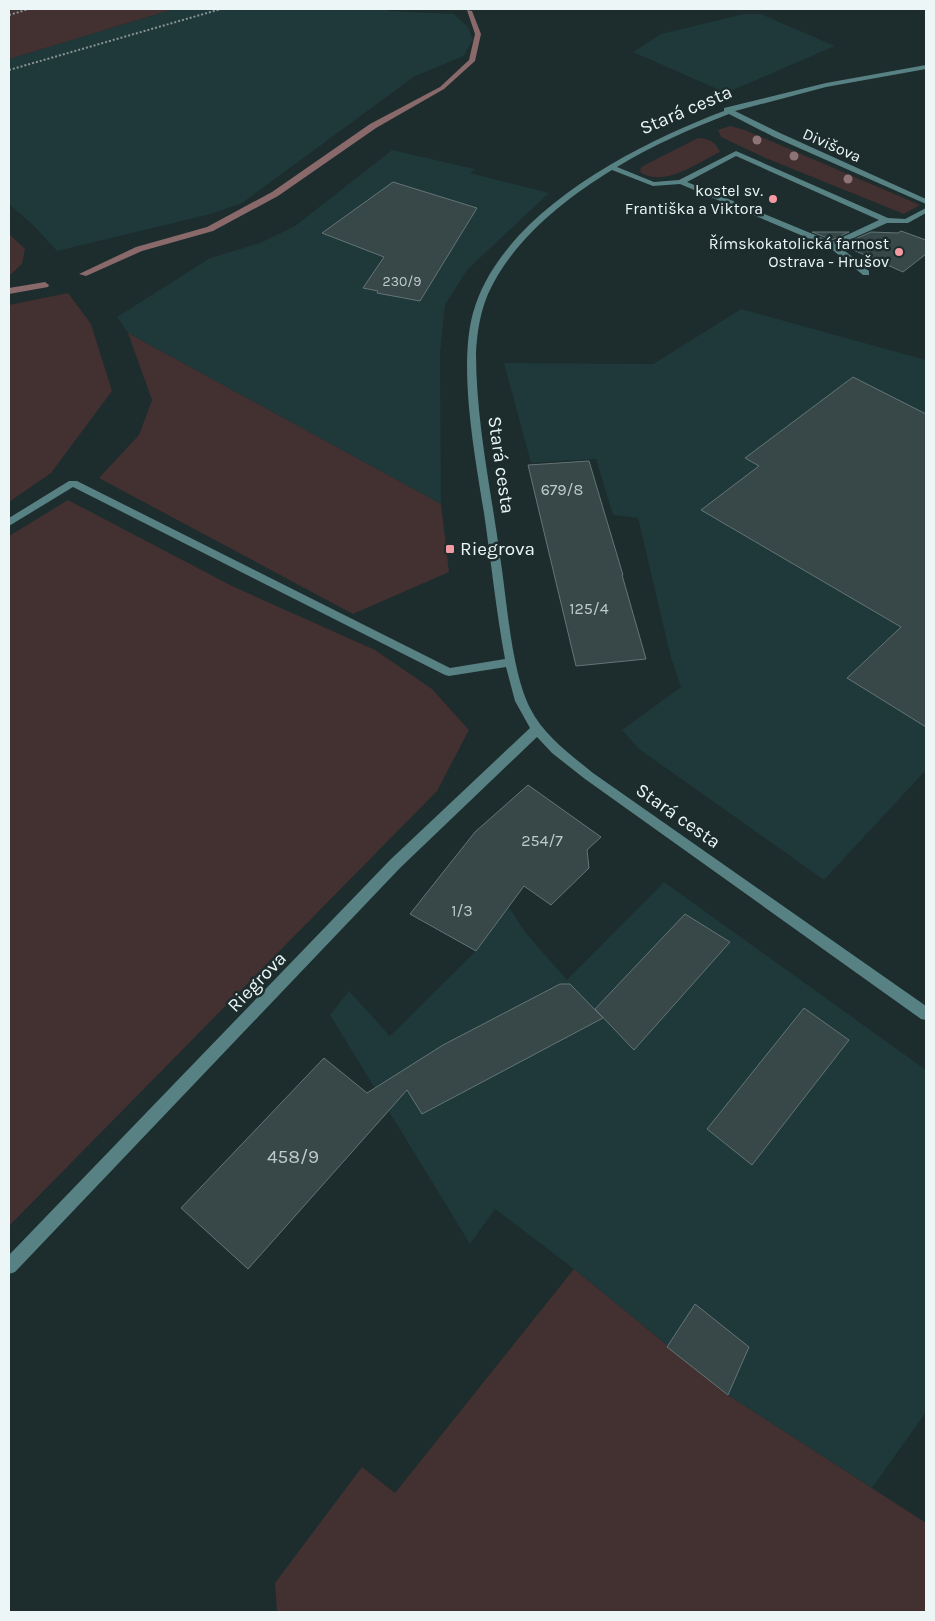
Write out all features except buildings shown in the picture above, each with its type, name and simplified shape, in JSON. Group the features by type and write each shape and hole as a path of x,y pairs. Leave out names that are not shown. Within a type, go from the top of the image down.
{"street":[{"name":"Stará cesta","path":"926,67 816,86 727,110 670,134 611,167 553,209 518,243 500,266 488,287 478,311 473,334 471,361 478,442 511,662 519,697 537,729 560,752 589,776 926,1014"},
{"name":"Divišova","path":"727,110 926,202"},
{"path":"611,167 653,184 681,182 736,153 886,220 901,224 926,210"},
{"path":"681,182 832,245 866,273"},
{"path":"832,245 886,220"},
{"path":"9,523 72,483 449,672 511,662"},
{"name":"Riegrova","path":"9,1266 395,864 537,729"}],"path":[{"path":"9,15 29,9"},
{"path":"9,70 221,9"}],"shaded area":[{"path":"9,9 174,9 9,59"},
{"path":"174,9 385,9 389,11 454,14 468,27 473,39 464,56 415,76 242,203 211,214 57,251 35,227 9,204 9,59"},
{"path":"744,14 761,14 835,46 726,93 633,52 661,34"},
{"path":"730,126 745,130 920,205 904,214 768,159 721,137 718,130"},
{"path":"698,138 711,141 720,152 681,172 671,175 651,177 641,173 640,169 643,166"},
{"path":"392,150 475,169 470,173 549,193 467,270 445,305 440,353 441,504 128,333 117,317 210,258 260,243 295,226"},
{"path":"9,234 25,249 22,264 9,276"},
{"path":"68,293 91,324 112,391 51,473 9,502 9,305"},
{"path":"741,309 926,360 926,770 824,880 639,749 622,730 681,687 671,658 638,518 613,515 596,459 531,463 504,363 653,364"},
{"path":"128,333 441,504 449,572 353,614 99,478 139,435 152,400"},
{"path":"68,500 234,587 375,650 432,689 469,730 437,791 9,1226 9,536"},
{"path":"664,882 926,1070 926,1412 872,1488 728,1395 574,1269 495,1209 470,1244 330,1015 349,991 390,1036 476,951 509,907 525,932 567,980"},
{"path":"574,1269 728,1395 926,1523 926,1612 277,1612 275,1583 362,1467 395,1493"}],"waterway":[{"path":"83,274 139,249 210,229 275,194 373,126 442,88 472,61 478,34 469,11"},
{"path":"9,291 45,285"}],"place":[{"name":"kostel sv. Františka a Viktora","path":"773,199"},
{"name":"Římskokatolická farnost Ostrava - Hrušov","path":"899,252"},
{"name":"Riegrova","path":"450,549"}]}
